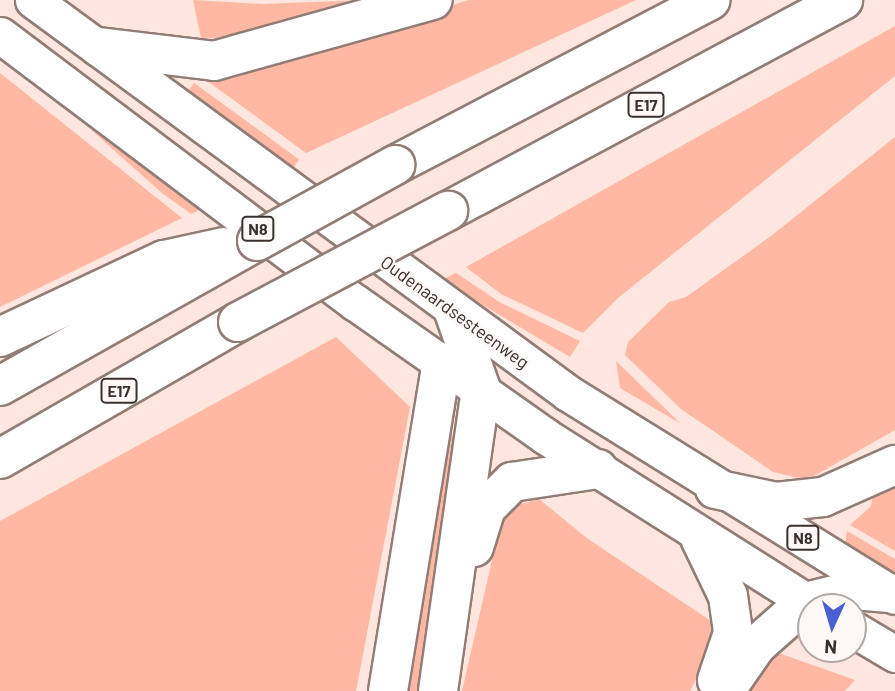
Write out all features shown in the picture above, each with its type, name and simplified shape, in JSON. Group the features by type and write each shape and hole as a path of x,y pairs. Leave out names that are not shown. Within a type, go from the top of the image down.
{"highway":[{"path":"99,47 214,61 433,0"},
{"path":"0,337 257,241 395,165 709,0"},
{"name":"E17","path":"0,459 238,322 843,0"},
{"path":"0,386 175,271"},
{"path":"450,633 481,389 454,312"},
{"path":"388,691 442,362"},
{"path":"715,489 776,502 823,497 895,464"},
{"path":"438,691 450,633 486,508 512,482 598,469"},
{"path":"700,538 728,596 733,633 725,667 710,691"},
{"path":"845,593 854,590 892,594"},
{"path":"725,691 757,645 797,615"}],"main road":[{"name":"Oudenaardsesteenweg","path":"33,0 454,312 715,489 892,594"},
{"name":"N8","path":"0,35 442,362 700,538 797,596"},
{"path":"867,637 895,654"}],"shaded area":[{"path":"193,0 262,4 365,0 230,38 201,38"},
{"path":"469,0 636,0 306,153 206,80"},
{"path":"895,26 895,76 618,298 583,333 501,294 466,267"},
{"path":"0,73 182,218 0,307"},
{"path":"194,83 299,159 293,168 188,92"},
{"path":"89,128 201,209 191,214 162,193"},
{"path":"895,137 895,430 807,480 773,472 681,409 625,355 628,342 669,302 686,297 771,236"},
{"path":"456,273 501,303 580,341 570,357 441,280"},
{"path":"336,337 410,407 356,691 0,691 0,521"},
{"path":"616,361 681,424 620,388"},
{"path":"451,434 463,440 421,691 404,691"},
{"path":"895,479 895,551 850,525 871,506 874,489"},
{"path":"539,499 588,539 717,625 713,647 690,691 462,691 501,521 518,505"},
{"path":"847,531 895,559 895,578 845,545"},
{"path":"770,650 797,660 797,663 807,663 855,680 845,691 740,691"}]}
